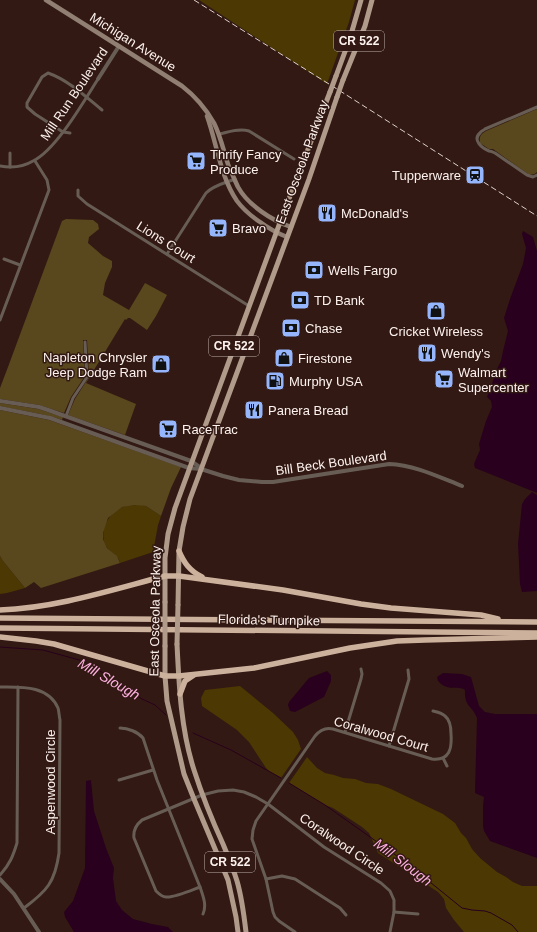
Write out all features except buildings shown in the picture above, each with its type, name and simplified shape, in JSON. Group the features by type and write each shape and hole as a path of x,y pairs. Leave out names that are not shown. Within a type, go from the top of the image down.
{"highway":[{"path":"179,551 189,569 208,580"},
{"path":"0,610 28,608 76,600 165,576 178,576 283,590 361,604 481,616 510,622"},
{"name":"Florida's Turnpike","path":"0,618 537,622"},
{"name":"Florida's Turnpike","path":"0,628 537,633"},
{"path":"0,637 54,644 165,676 178,676 254,668 350,648 385,643 425,640 537,637"},
{"path":"180,694 185,681 196,674"}],"main road":[{"name":"Michigan Avenue","path":"46,0 189,91 214,123 229,167 238,187 254,206 267,216 291,227"},
{"name":"East Osceola Parkway","path":"238,932 228,880 184,774 167,701 165,676 165,558 169,528 174,508 350,38 360,0"},
{"name":"East Osceola Parkway","path":"246,932 237,881 202,795 193,769 187,742 178,676 177,644 179,551 190,498 309,179 343,80 365,26 372,0"},
{"name":"Michigan Avenue","path":"203,107 227,182 237,201 246,211 260,222 276,233 287,237"}],"street":[{"name":"Mill Run Boulevard","path":"0,167 17,167 35,161 48,149 63,132 119,46"},
{"path":"70,133 63,132 35,114 28,107 27,103 42,77 48,73 56,76 87,97 102,110"},
{"path":"537,107 485,129 480,132 478,136 478,143 488,151 491,151 527,175 537,175"},
{"path":"212,136 244,129 294,159"},
{"path":"10,153 10,167"},
{"path":"0,320 1,312 49,190 47,180 35,161"},
{"path":"166,254 206,193 211,189 235,179"},
{"name":"Lions Court","path":"78,190 78,196 86,204 249,306"},
{"path":"4,259 20,265"},
{"path":"63,422 73,398 87,377 85,342"},
{"name":"Bill Beck Boulevard","path":"0,401 39,407 66,416 191,461 201,469"},
{"name":"Bill Beck Boulevard","path":"0,408 50,418 189,468 201,469 231,478 266,482 378,465 395,464 412,467 462,486"},
{"path":"345,732 361,679 362,674 360,669"},
{"path":"389,746 409,679 410,674 408,670"},
{"name":"Aspenwood Circle","path":"0,687 31,688 42,691 52,699 58,708 60,720 59,853 57,867 53,879 47,888 38,898 24,908"},
{"path":"0,875 13,857 17,842 18,687"},
{"name":"Coralwood Court","path":"268,804 317,733 324,729 328,728 345,732 432,759 443,758 451,749 450,724 445,716 433,711"},
{"path":"120,728 129,729 143,737 153,770 168,810 200,887 205,905 204,914"},
{"path":"443,758 447,766"},
{"path":"119,780 153,770"},
{"name":"Coralwood Circle","path":"200,887 171,897 161,896 156,891 134,838 134,830 142,820 202,795 218,791 233,790 244,792 268,804 324,847 381,883 390,891 394,900 394,912 390,932"},
{"path":"268,804 255,824 252,836 253,844 266,879 274,914 279,921 295,932"},
{"path":"266,879 282,876 295,879 340,908 346,915"},
{"path":"0,880 14,894 39,932"},
{"path":"394,912 418,914"}],"shaded area":[{"path":"199,0 355,0 349,22 327,84"},
{"path":"537,109 537,172 535,174 528,174 493,149 489,149 480,143 481,136 486,131"},
{"path":"66,219 93,220 98,224 99,229 89,237 88,243 103,256 112,261 112,267 105,283 103,295 129,310 145,283 167,295 147,330 130,318 125,319 86,383 136,404 125,435 68,415 75,399 89,377 87,340 83,340 85,376 71,397 64,413 39,405 0,399 0,388 62,221"},
{"path":"523,231 533,237 537,251 537,493 475,468 474,464 480,450 479,444 486,421 492,407 491,401 487,397 501,361 508,331 504,318 523,264 526,248 522,234"},
{"path":"0,403 38,409 63,417 62,420 0,406"},
{"path":"0,410 49,420 181,467 171,488 161,516 146,506 135,505 122,507 108,518 103,533 103,539 107,548 117,556 120,563 41,588 34,582 25,588 3,561 0,556"},
{"path":"532,492 537,495 537,591 522,592 520,584 518,544 522,504"},
{"path":"129,505 146,506 161,516 153,552 120,563 118,558 106,546 103,535 104,529 109,518 117,510"},
{"path":"0,556 3,561 25,588 0,594"},
{"path":"327,671 331,675 331,681 324,697 295,712 290,711 288,705 289,702 309,678"},
{"path":"443,673 462,674 471,677 479,706 485,712 495,714 537,714 537,858 490,841 484,831 484,797 475,793 477,718 467,703 465,690 446,687 438,681 437,677"},
{"path":"240,686 273,713 293,732 298,740 301,749 281,778 266,768 249,742 237,730 202,706 201,698 205,690"},
{"name":"Mill Slough","path":"307,757 317,768 325,773 343,778 355,779 366,783 378,784 391,789 443,814 455,823 472,849 480,858 497,872 522,886 537,886 537,932 464,932 446,908 444,899 438,892 378,853 369,833 362,827 333,808 325,805 289,783"},
{"path":"91,780 94,811 114,868 113,878 116,901 122,910 133,919 168,927 173,932 74,932 65,917 64,912 73,901 85,868 86,781"}],"waterway":[{"name":"Mill Slough","path":"0,647 43,650 83,661 142,699 155,705 166,715"},
{"name":"Mill Slough","path":"193,733 231,750 281,778"},
{"name":"Mill Slough","path":"289,783 325,805 404,861 462,908 491,913 512,925 518,932"}],"railway":[{"path":"194,0 537,216"}],"place":[{"name":"Thrify Fancy Produce","path":"196,161"},
{"name":"Tupperware","path":"475,175"},
{"name":"McDonald's","path":"327,213"},
{"name":"Bravo","path":"218,228"},
{"name":"Wells Fargo","path":"314,270"},
{"name":"TD Bank","path":"300,300"},
{"name":"Cricket Wireless","path":"436,311"},
{"name":"Chase","path":"291,328"},
{"name":"Wendy's","path":"427,353"},
{"name":"Firestone","path":"284,358"},
{"name":"Napleton Chrysler Jeep Dodge Ram","path":"161,364"},
{"name":"Walmart Supercenter","path":"444,379"},
{"name":"Murphy USA","path":"275,381"},
{"name":"Panera Bread","path":"254,410"},
{"name":"RaceTrac","path":"168,429"}]}
